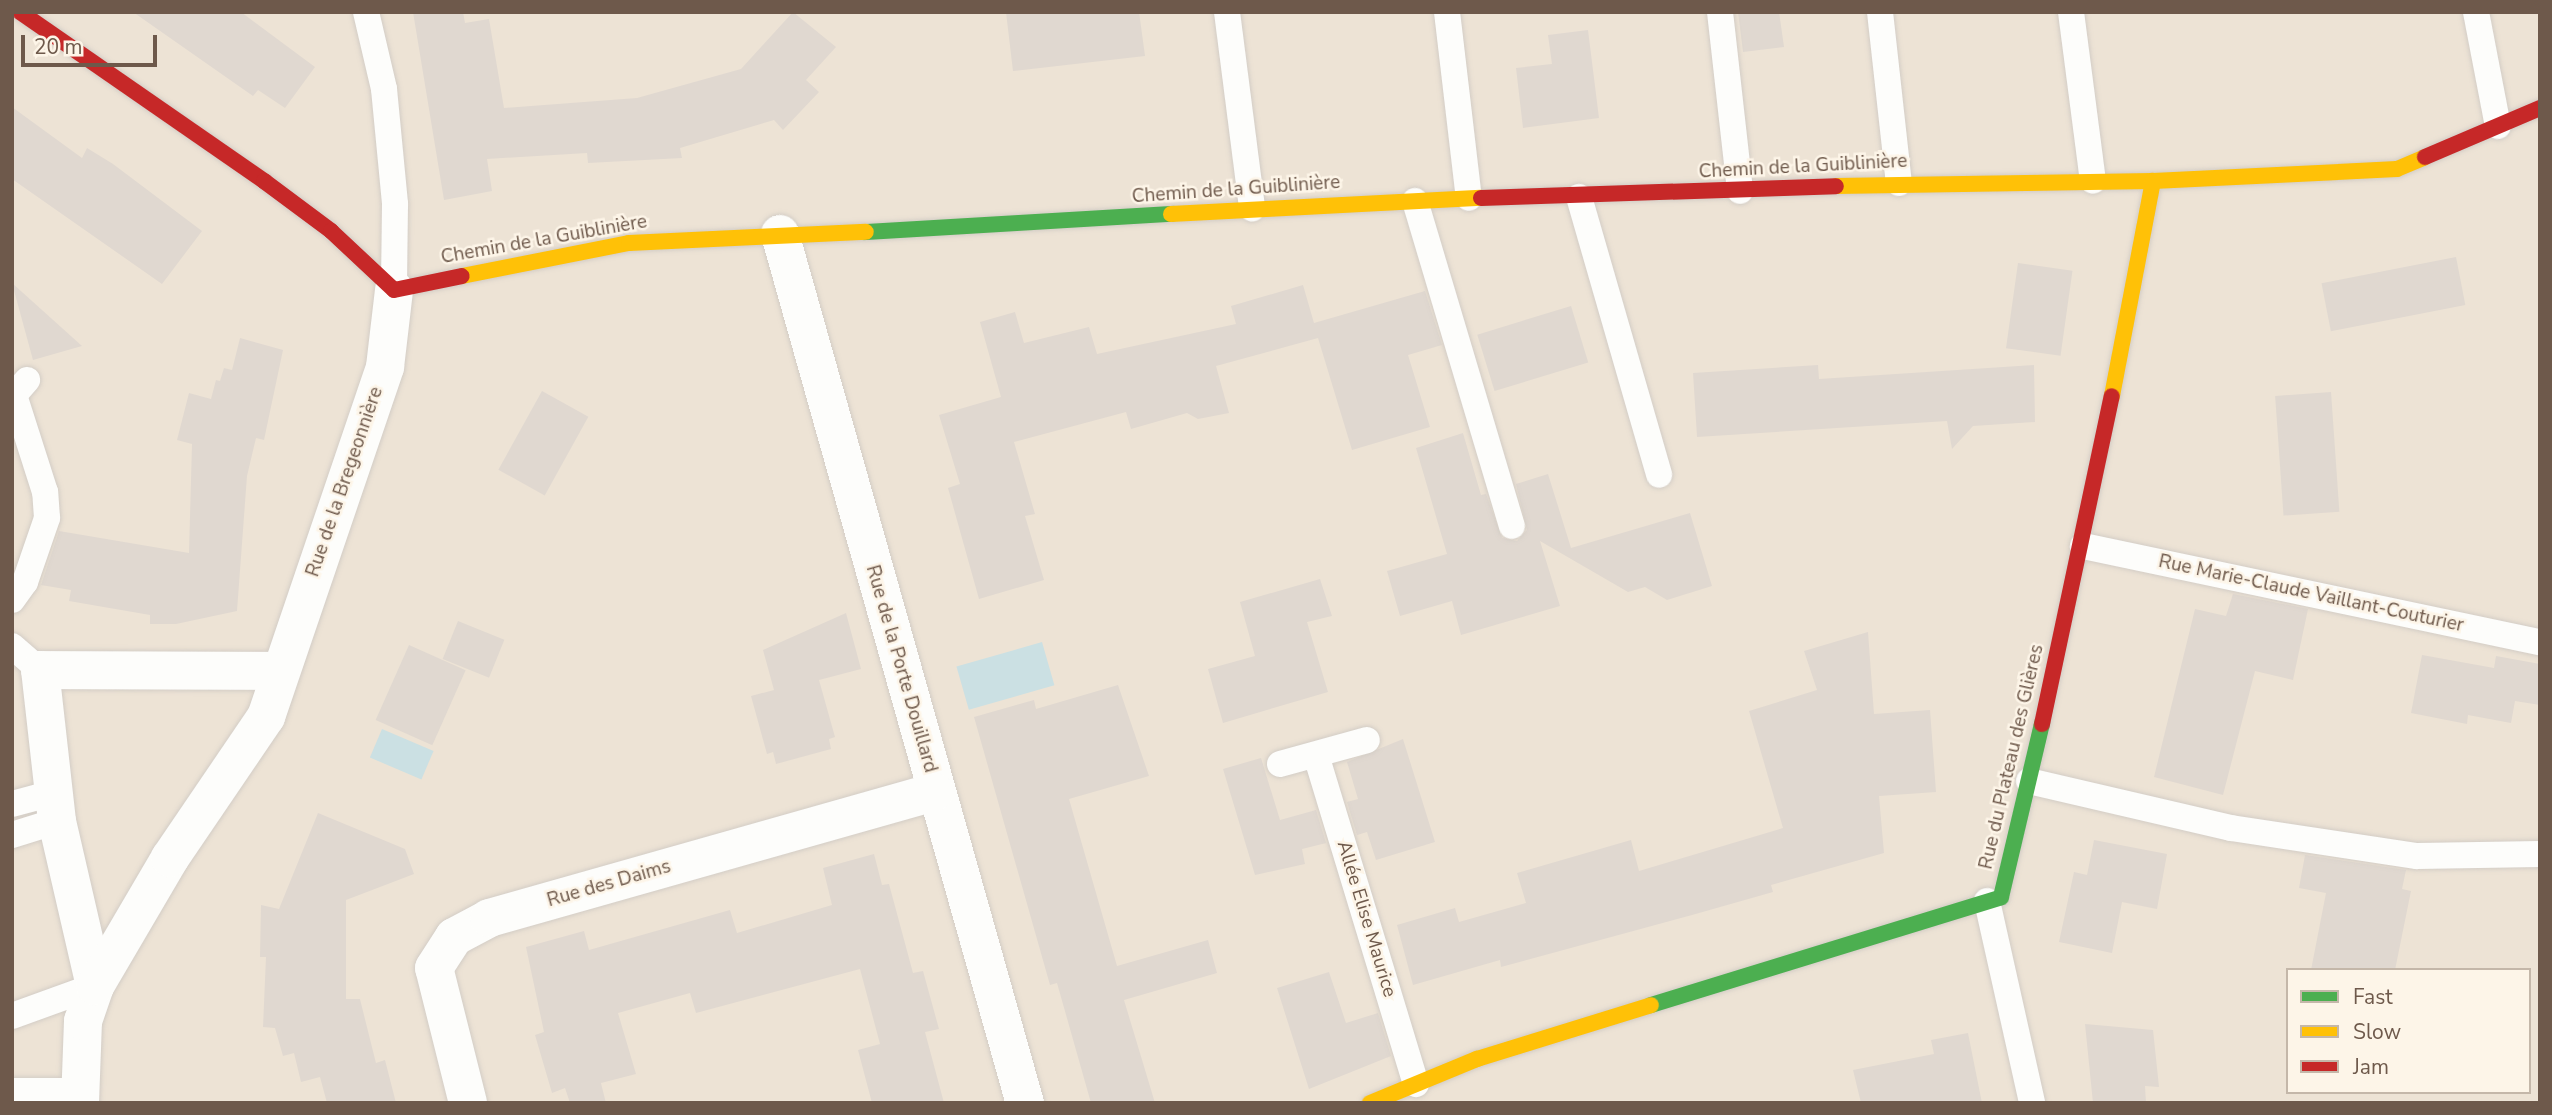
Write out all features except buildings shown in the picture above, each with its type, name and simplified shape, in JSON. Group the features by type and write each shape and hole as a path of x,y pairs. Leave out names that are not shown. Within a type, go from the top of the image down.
{"street":[{"path":"20,12 264,181 331,231 394,290"},
{"name":"Chemin de la Guiblinière","path":"394,290 629,243 780,234 1045,225 1252,208 1469,198 1579,197 1899,183 2153,181 2397,169 2540,108"},
{"name":"Rue du Plateau des Glières","path":"1987,901 2001,897 2029,781 2082,546 2153,181"},
{"name":"Rue de la Porte Douillard","path":"780,234 935,792 1025,1103"},
{"name":"Rue de la Bregeonnière","path":"80,1097 83,1021 95,986 170,858 266,718 385,367 394,290"},
{"path":"95,986 55,807 26,658 281,671"},
{"name":"Rue des Daims","path":"468,1103 435,968 454,937 489,918 935,792"},
{"path":"1370,1103 1477,1059 1987,901"}],"lane":[{"path":"366,12 384,89 394,204 394,290"},
{"path":"1227,12 1252,208"},
{"path":"1447,12 1469,198"},
{"path":"1720,12 1740,191"},
{"path":"1880,12 1899,183"},
{"path":"2071,12 2093,181"},
{"path":"2476,12 2498,125"},
{"path":"1579,197 1658,475"},
{"path":"1416,201 1512,526"},
{"path":"12,600 25,582 47,518 45,492 14,395 27,380"},
{"name":"Rue Marie-Claude Vaillant-Couturier","path":"2082,546 2540,642"},
{"path":"1280,764 1367,740"},
{"name":"Allée Elise Maurice","path":"1316,755 1416,1084"},
{"path":"2029,781 2231,828 2417,856 2540,854"},
{"path":"12,804 55,807"},
{"path":"12,835 55,807"},
{"path":"1987,901 2032,1103"},
{"path":"12,1016 95,986"},
{"path":"12,1091 80,1097"}],"shaded area":[{"path":"12,12 2540,12 2540,1103 12,1103"},
{"path":"1042,642 1054,685 969,710 956,667"},
{"path":"382,729 434,751 421,779 370,758"}],"traffic: fast":[{"path":"866,232 1171,214"},
{"path":"1651,1005 2001,897 2042,724"}],"traffic: slow":[{"path":"1836,186 2153,181 2397,169 2425,157"},
{"path":"2112,396 2153,181"},
{"path":"1171,214 1481,198"},
{"path":"462,276 629,243 866,232"},
{"path":"1370,1103 1477,1059 1651,1005"}],"traffic: jam":[{"path":"20,12 264,181 331,231 394,290 462,276"},
{"path":"2425,157 2540,108"},
{"path":"1481,198 1836,186"},
{"path":"2042,724 2112,396"}]}
